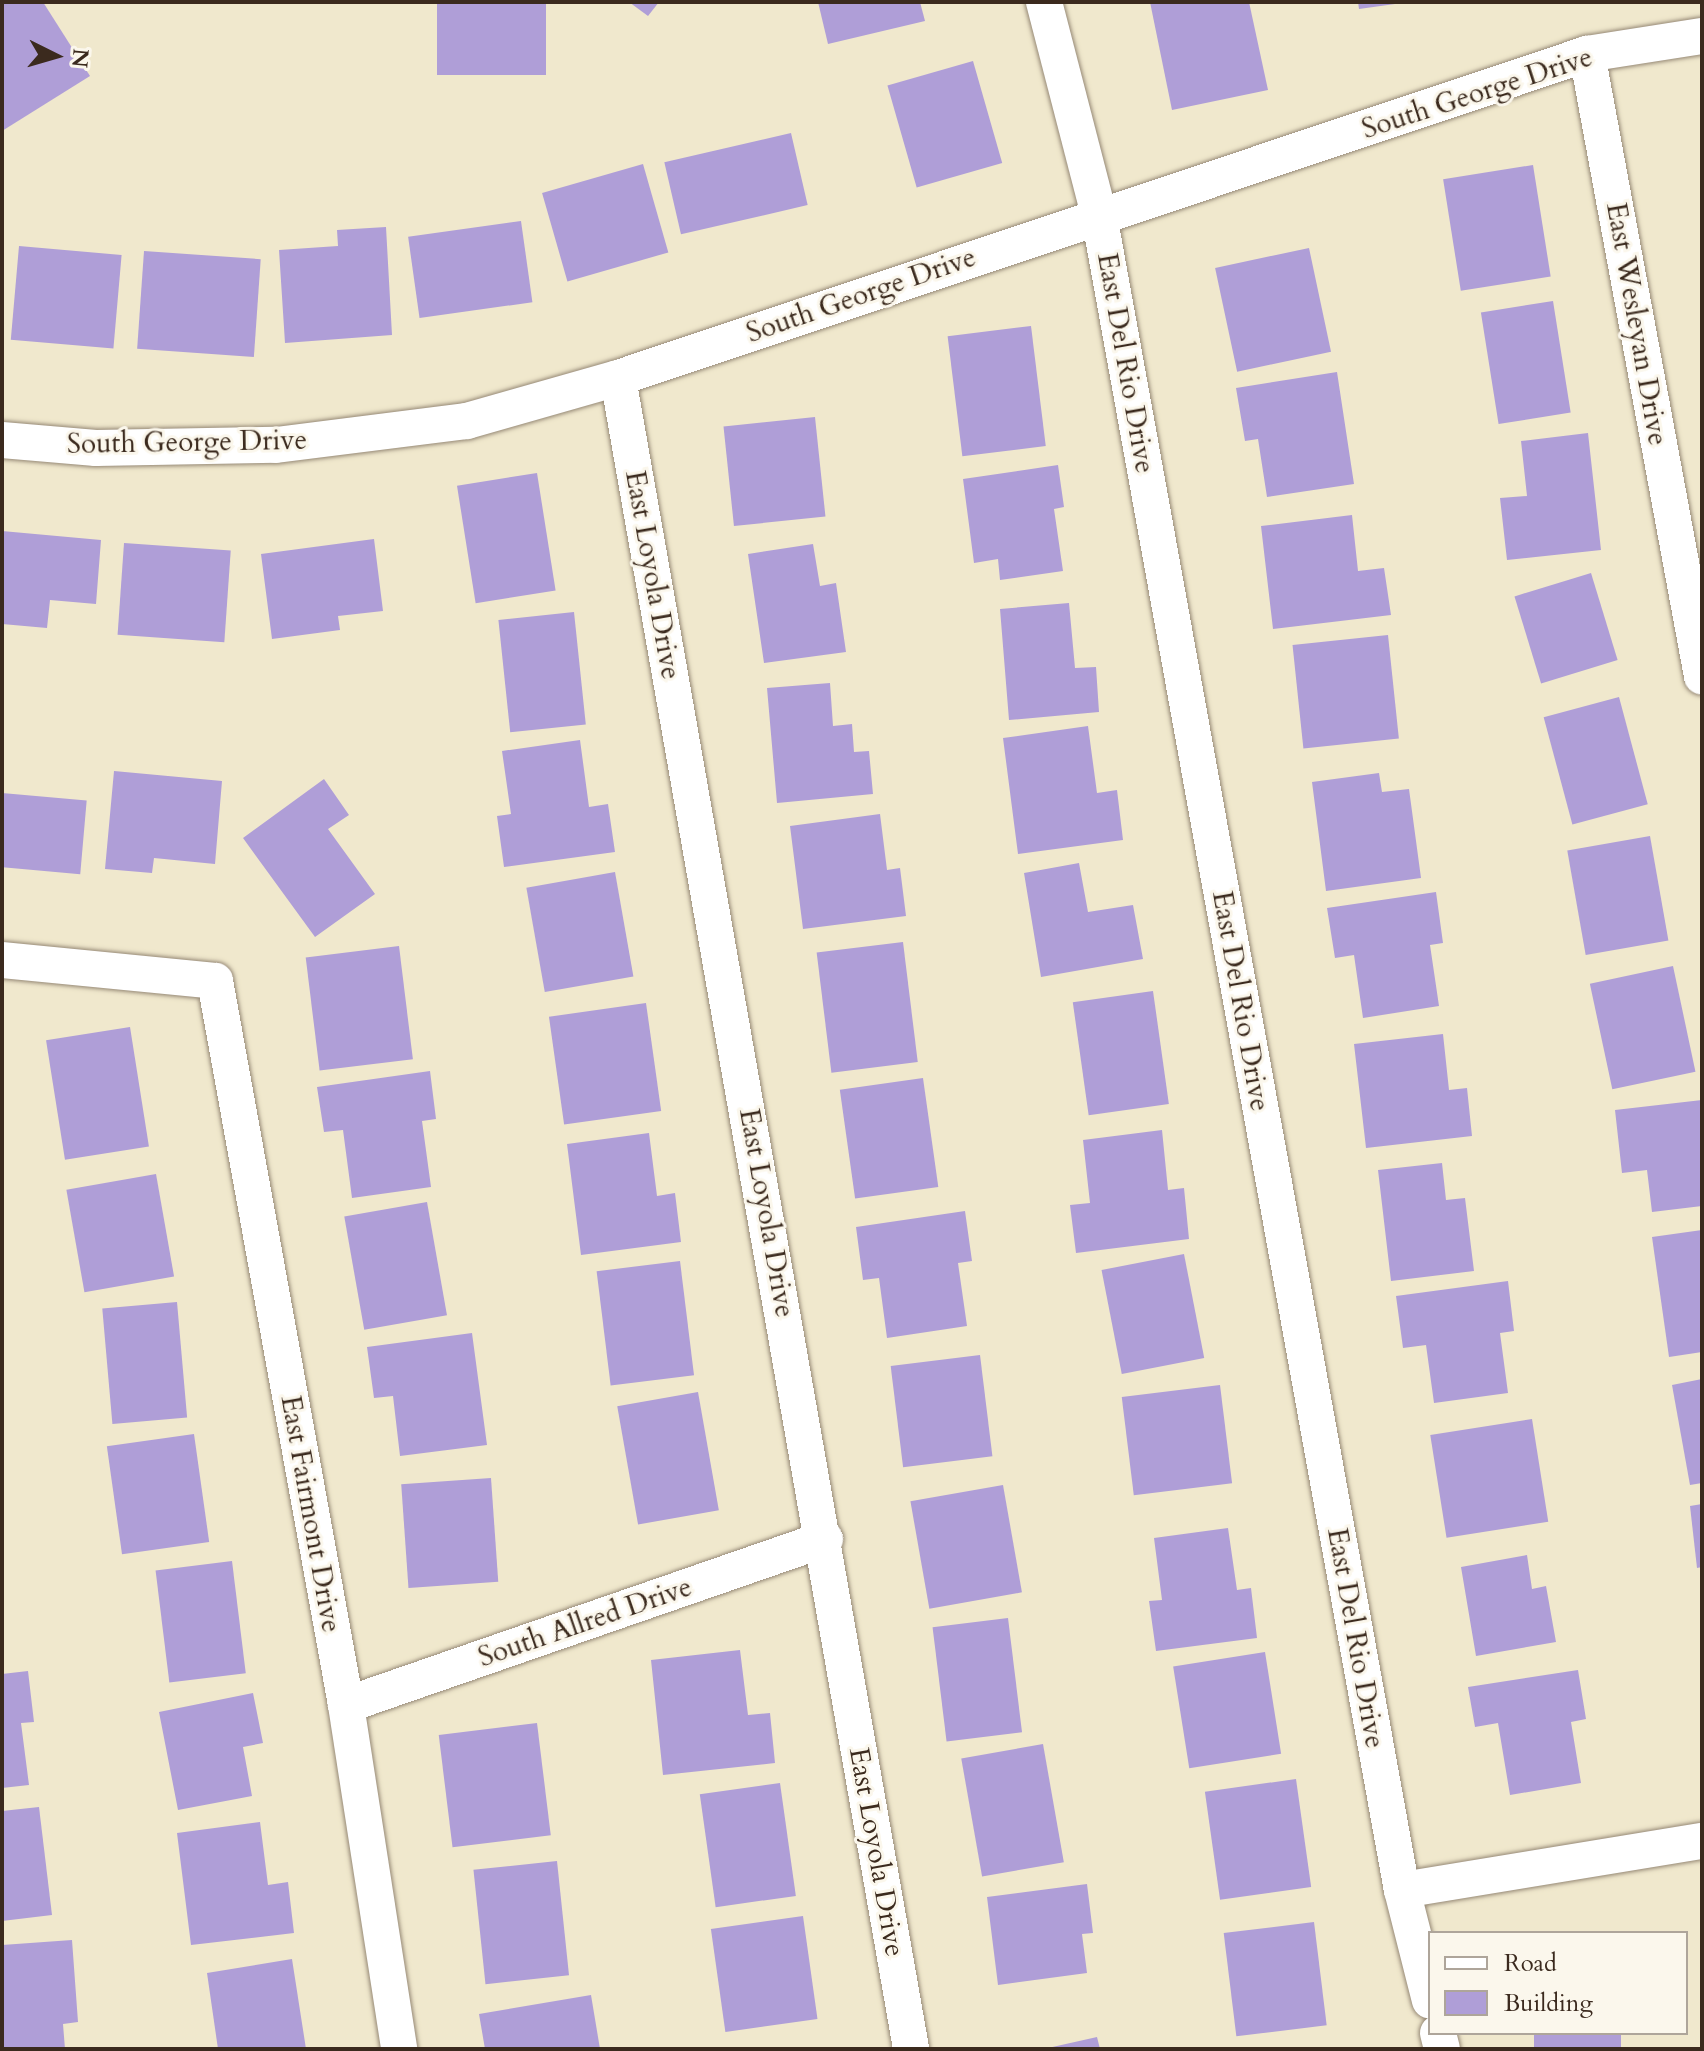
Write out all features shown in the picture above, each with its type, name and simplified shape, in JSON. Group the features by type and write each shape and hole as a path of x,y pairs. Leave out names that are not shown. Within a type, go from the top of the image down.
{"street":[{"name":"East Del Rio Drive","path":"1044,2 1099,215 1402,1890 1428,1993"},
{"name":"South George Drive","path":"2,440 96,448 276,445 467,421 618,378 1587,54 1702,36"},
{"name":"East Wesleyan Drive","path":"1587,54 1695,593 1702,676"},
{"name":"East Loyola Drive","path":"618,378 825,1539 911,2049"},
{"name":"East Fairmont Drive","path":"2,960 215,981 346,1705 399,2049"},
{"name":"South Allred Drive","path":"346,1705 825,1539"},
{"path":"1402,1890 1702,1841"}],"building":[{"path":"2,2 43,2 90,76 2,131"},
{"path":"437,2 546,2 546,75 437,75"},
{"path":"629,2 659,2 648,16"},
{"path":"818,2 920,2 925,21 828,44"},
{"path":"1150,2 1249,2 1268,90 1172,110"},
{"path":"1358,2 1395,2 1395,4 1359,9"},
{"path":"973,61 1002,163 917,187 887,86"},
{"path":"791,133 808,205 681,234 664,162"},
{"path":"643,164 668,252 567,281 542,193"},
{"path":"1533,165 1551,277 1461,291 1443,179"},
{"path":"521,221 532,302 420,318 408,237"},
{"path":"386,227 392,335 285,343 279,250 338,246 337,230"},
{"path":"19,246 122,255 113,349 11,340"},
{"path":"1309,248 1331,352 1237,372 1215,268"},
{"path":"144,251 261,259 254,357 137,349"},
{"path":"1553,301 1571,413 1499,424 1481,312"},
{"path":"1031,326 1046,446 962,456 948,336"},
{"path":"1337,372 1354,484 1267,497 1258,439 1245,441 1236,388"},
{"path":"815,417 825,516 734,526 724,427"},
{"path":"1588,433 1601,550 1507,560 1500,498 1527,496 1521,441"},
{"path":"1058,465 1064,507 1054,509 1063,571 1000,580 998,559 974,563 963,479"},
{"path":"537,473 556,591 476,603 457,486"},
{"path":"1352,515 1358,571 1384,568 1391,615 1273,629 1261,526"},
{"path":"2,531 101,540 96,604 50,600 47,628 2,624"},
{"path":"374,539 383,611 338,616 340,630 272,639 261,554"},
{"path":"124,543 231,550 224,642 118,635"},
{"path":"813,544 820,586 836,583 846,652 764,663 748,554"},
{"path":"1591,573 1618,660 1541,683 1514,596"},
{"path":"1069,603 1075,668 1096,667 1099,712 1009,720 1000,609"},
{"path":"574,612 586,724 510,732 498,620"},
{"path":"1388,635 1399,738 1303,748 1293,645"},
{"path":"830,683 833,726 852,724 854,752 869,751 873,794 777,803 767,688"},
{"path":"1619,697 1648,804 1572,824 1544,717"},
{"path":"1088,726 1097,793 1117,790 1123,840 1018,854 1003,738"},
{"path":"580,740 589,807 608,804 615,852 504,867 497,816 511,814 502,751"},
{"path":"114,771 222,781 215,864 154,858 152,873 105,869"},
{"path":"1379,773 1382,792 1409,789 1421,878 1326,891 1312,782"},
{"path":"324,779 349,815 328,829 375,894 315,937 243,838"},
{"path":"2,793 87,800 80,874 2,867"},
{"path":"880,814 887,870 900,868 906,916 803,929 790,826"},
{"path":"1650,836 1668,940 1586,955 1567,851"},
{"path":"1079,863 1088,912 1133,905 1143,959 1041,977 1024,873"},
{"path":"615,872 633,976 545,992 526,888"},
{"path":"1436,892 1443,943 1430,945 1439,1006 1363,1018 1354,955 1335,958 1327,908"},
{"path":"903,942 918,1062 831,1073 817,953"},
{"path":"399,946 413,1059 320,1071 306,957"},
{"path":"1673,966 1695,1072 1612,1089 1590,984"},
{"path":"1153,991 1169,1104 1089,1115 1073,1002"},
{"path":"646,1003 661,1111 564,1125 549,1017"},
{"path":"130,1027 149,1147 65,1160 46,1040"},
{"path":"1443,1034 1449,1090 1467,1088 1472,1136 1366,1148 1354,1044"},
{"path":"430,1071 436,1119 422,1121 431,1187 352,1198 343,1130 324,1132 317,1087"},
{"path":"923,1078 938,1187 855,1199 840,1090"},
{"path":"1702,1100 1702,1206 1652,1212 1647,1170 1622,1173 1615,1110"},
{"path":"1162,1130 1168,1190 1184,1188 1189,1239 1076,1253 1070,1205 1090,1203 1083,1140"},
{"path":"649,1133 657,1196 675,1193 681,1242 581,1255 567,1144"},
{"path":"1442,1163 1446,1200 1465,1198 1474,1271 1391,1281 1378,1170"},
{"path":"156,1174 174,1276 84,1292 66,1190"},
{"path":"427,1202 447,1315 364,1330 344,1217"},
{"path":"965,1211 972,1261 958,1263 967,1326 887,1338 879,1278 863,1280 856,1227"},
{"path":"1702,1230 1702,1352 1669,1357 1652,1237"},
{"path":"1184,1254 1204,1358 1122,1374 1102,1270"},
{"path":"680,1261 694,1375 611,1385 597,1271"},
{"path":"1508,1281 1514,1331 1500,1333 1508,1393 1434,1403 1426,1345 1403,1348 1396,1296"},
{"path":"177,1302 187,1418 112,1424 102,1309"},
{"path":"472,1333 487,1445 400,1456 393,1396 374,1398 367,1347"},
{"path":"980,1355 992,1456 903,1467 891,1366"},
{"path":"1702,1379 1702,1483 1690,1485 1672,1385"},
{"path":"1220,1385 1232,1483 1134,1495 1122,1397"},
{"path":"698,1392 719,1510 638,1524 617,1406"},
{"path":"1532,1419 1548,1522 1447,1538 1430,1435"},
{"path":"194,1434 209,1542 122,1554 107,1446"},
{"path":"491,1478 498,1582 408,1588 401,1484"},
{"path":"1003,1485 1022,1592 929,1609 910,1501"},
{"path":"1702,1504 1702,1567 1697,1568 1690,1506"},
{"path":"1228,1528 1237,1590 1251,1588 1257,1638 1156,1651 1149,1601 1162,1600 1154,1538"},
{"path":"1527,1555 1532,1589 1546,1586 1556,1642 1476,1656 1461,1567"},
{"path":"232,1561 246,1673 169,1683 156,1570"},
{"path":"1008,1618 1022,1732 947,1741 933,1627"},
{"path":"740,1650 748,1715 770,1713 775,1763 663,1775 651,1660"},
{"path":"1265,1652 1281,1754 1189,1768 1173,1667"},
{"path":"1578,1670 1586,1719 1571,1722 1581,1783 1510,1795 1498,1723 1475,1727 1468,1687"},
{"path":"28,1671 34,1722 21,1723 29,1785 2,1788 2,1674"},
{"path":"253,1693 263,1743 243,1747 252,1796 178,1810 159,1712"},
{"path":"537,1723 551,1835 453,1847 439,1735"},
{"path":"1043,1744 1064,1862 982,1877 961,1758"},
{"path":"1296,1779 1311,1887 1220,1900 1205,1792"},
{"path":"780,1783 796,1896 716,1907 700,1794"},
{"path":"39,1807 52,1915 2,1921 2,1811"},
{"path":"260,1822 268,1885 288,1882 294,1933 191,1945 177,1833"},
{"path":"557,1861 569,1975 485,1984 473,1870"},
{"path":"1087,1884 1093,1933 1082,1934 1087,1973 998,1985 987,1897"},
{"path":"803,1916 817,2019 725,2032 711,1929"},
{"path":"1314,1922 1327,2025 1236,2036 1224,1933"},
{"path":"72,1940 78,2022 63,2024 65,2049 2,2049 2,1945"},
{"path":"292,1959 306,2049 218,2049 207,1973"},
{"path":"591,1995 600,2049 485,2049 479,2014"},
{"path":"1534,2035 1621,2035 1621,2049 1534,2049"},
{"path":"1097,2037 1100,2049 1048,2049 1048,2048"}]}
